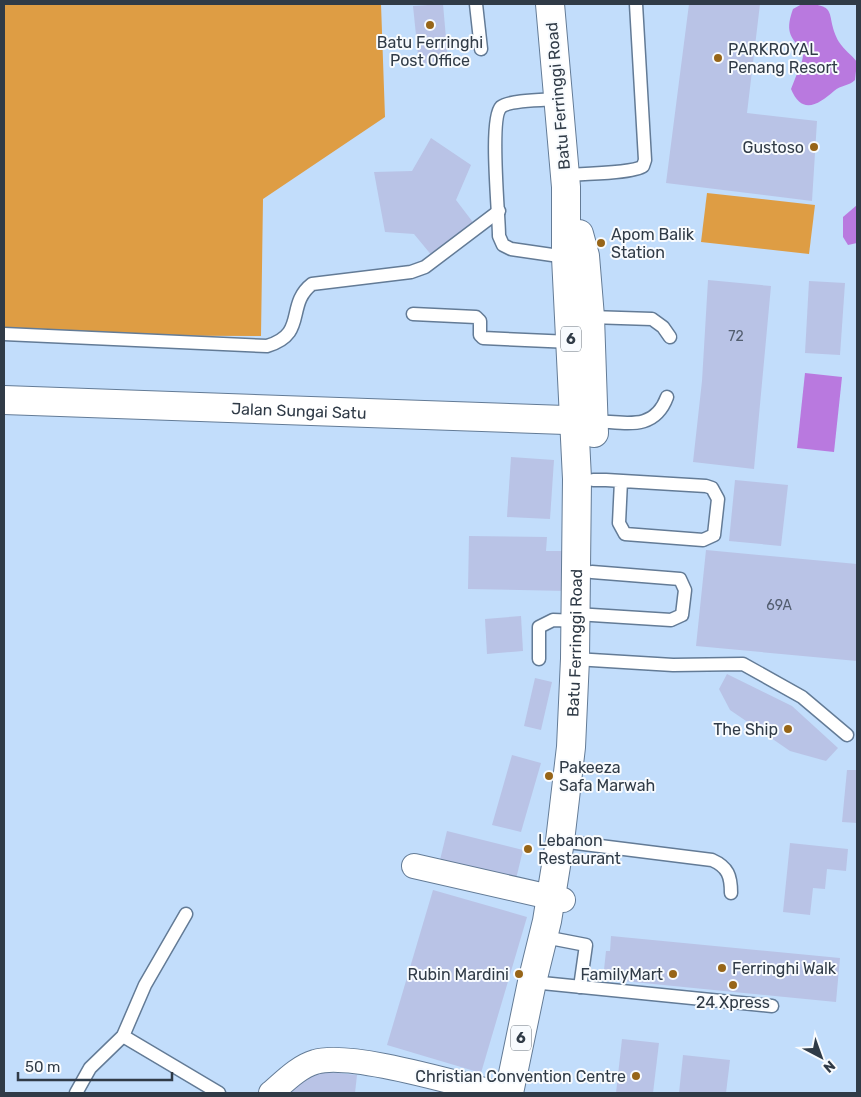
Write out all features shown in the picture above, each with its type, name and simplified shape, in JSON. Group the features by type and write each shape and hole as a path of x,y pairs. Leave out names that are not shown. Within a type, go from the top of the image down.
{"main road":[{"name":"Batu Ferringgi Road","path":"550,4 566,181 566,257 571,342 593,480 592,572 583,618"},
{"name":"Batu Ferringgi Road","path":"509,1093 538,983 557,898 566,841 576,747 582,660 585,421 590,316 585,256 566,181"},
{"name":"Jalan Sungai Satu","path":"4,400 585,421"},
{"name":"Batu Ferringgi Road","path":"522,1093 538,983 556,939 557,898"}],"street":[{"path":"414,866 557,898"},
{"path":"271,1093 300,1069 315,1061 334,1060 373,1064 496,1093"}],"lane":[{"path":"476,4 481,49"},
{"path":"566,181 607,171 632,171 643,166 645,160 636,4"},
{"path":"558,99 502,106 496,115 499,236 503,245 511,249 566,257"},
{"path":"4,334 267,346 280,342 289,335 303,291 312,284 411,272 425,267 499,211"},
{"path":"413,314 476,317 480,320 480,335 483,338 571,342"},
{"path":"590,316 652,319 663,327 670,337"},
{"path":"585,421 643,423 662,410 667,397"},
{"path":"593,480 621,481 712,488 718,498 714,535 703,540 625,534 619,523 621,481"},
{"path":"539,659 539,627 553,620 583,618 677,619 684,609 684,584 674,577 592,572"},
{"path":"582,660 674,666 743,664 802,697 847,735"},
{"path":"566,841 712,860 723,864 730,874 731,893"},
{"path":"76,1093 90,1068 123,1036 145,986 186,914"},
{"path":"556,939 586,945 580,987"},
{"path":"538,983 772,1006"},
{"path":"123,1036 220,1093"}],"shaded area":[{"path":"4,4 381,4 385,117 263,199 261,336 4,335"},
{"path":"802,4 822,6 827,9 839,42 857,62 855,80 837,89 823,100 811,105 800,103 791,89 804,51 792,37 789,27 793,9"},
{"path":"707,193 815,205 809,254 701,242"},
{"path":"857,205 857,243 848,245 843,237 843,217"},
{"path":"805,373 842,377 834,452 797,448"}],"building":[{"name":"Batu Ferringhi Post Office","path":"443,4 448,61 419,64 413,6"},
{"name":"PARKROYAL Penang Resort","path":"689,4 760,4 747,113 817,121 812,201 666,183"},
{"path":"431,138 471,165 456,200 475,225 433,257 414,234 385,232 374,172 412,171"},
{"path":"708,280 771,286 754,469 693,462 702,381"},
{"path":"809,281 845,283 840,355 805,353"},
{"path":"511,457 554,460 550,519 507,517"},
{"path":"735,480 788,485 781,546 729,541"},
{"path":"469,536 547,537 546,551 568,551 567,591 468,589"},
{"path":"706,550 857,564 857,661 696,646"},
{"path":"521,616 523,651 487,654 485,619"},
{"name":"The Ship","path":"727,674 792,706 838,748 826,761 790,751 730,710 719,689"},
{"path":"535,678 552,682 541,730 524,726"},
{"path":"512,755 541,763 521,832 492,825"},
{"path":"847,770 857,770 857,823 842,822"},
{"path":"447,831 523,850 516,879 440,860"},
{"path":"790,843 848,849 846,871 827,869 825,889 813,888 810,915 783,912"},
{"path":"433,890 527,917 481,1073 387,1045"},
{"name":"Ferringhi Walk","path":"611,936 840,958 836,1002 603,979 606,951 610,951"},
{"path":"622,1039 659,1043 653,1093 616,1093"},
{"path":"683,1055 730,1060 726,1093 679,1093"},
{"path":"309,1070 357,1075 355,1093 287,1093"}],"place":[{"name":"Batu Ferringhi Post Office","path":"430,25"},
{"name":"PARKROYAL Penang Resort","path":"718,58"},
{"name":"Gustoso","path":"814,147"},
{"name":"Apom Balik Station","path":"601,243"},
{"name":"The Ship","path":"788,729"},
{"name":"Pakeeza Safa Marwah","path":"549,776"},
{"name":"Lebanon Restaurant","path":"528,849"},
{"name":"Ferringhi Walk","path":"722,968"},
{"name":"Rubin Mardini","path":"519,974"},
{"name":"FamilyMart","path":"673,974"},
{"name":"24 Xpress","path":"733,985"},
{"name":"Christian Convention Centre","path":"636,1076"}]}
